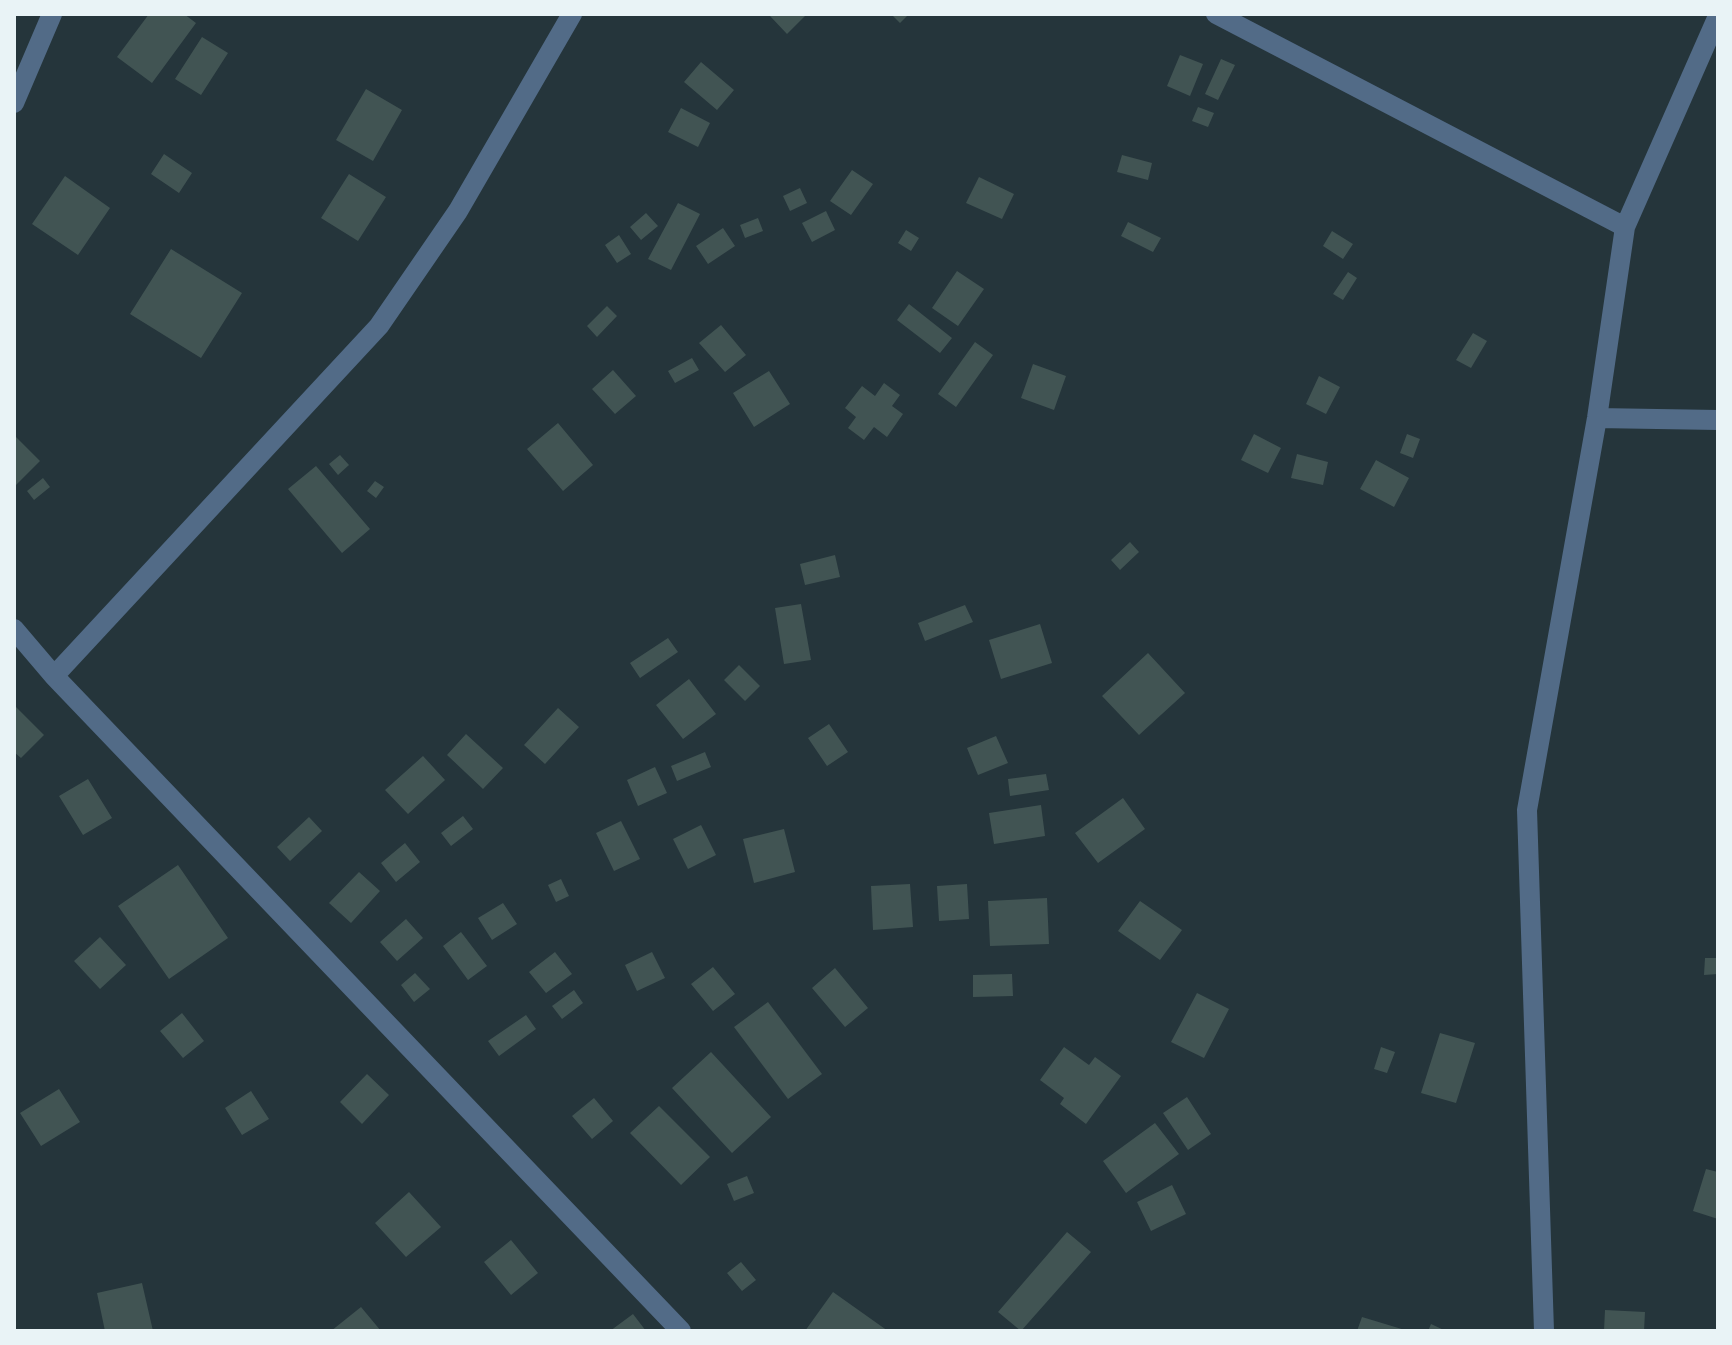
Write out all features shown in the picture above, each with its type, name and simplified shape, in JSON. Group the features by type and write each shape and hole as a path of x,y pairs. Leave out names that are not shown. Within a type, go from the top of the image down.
{"street":[{"path":"14,103 52,14"},
{"path":"54,676 379,326 458,211 572,14"},
{"path":"1216,14 1625,227"},
{"path":"1544,1331 1527,810 1597,418 1625,227 1718,16"},
{"path":"1597,418 1718,420"},
{"path":"14,629 54,676 681,1331"}],"building":[{"path":"149,14 184,14 196,23 152,83 117,57"},
{"path":"891,14 909,14 900,23"},
{"path":"770,16 805,16 787,34"},
{"path":"202,37 228,53 201,95 175,79"},
{"path":"1180,55 1203,64 1190,96 1167,86"},
{"path":"1221,59 1235,65 1218,100 1205,94"},
{"path":"701,62 734,90 717,110 684,82"},
{"path":"366,89 402,110 373,161 336,140"},
{"path":"1198,107 1214,113 1208,127 1192,121"},
{"path":"681,108 710,123 698,147 668,132"},
{"path":"164,154 192,173 179,193 151,174"},
{"path":"1122,155 1152,163 1148,180 1117,172"},
{"path":"852,170 873,184 851,215 830,201"},
{"path":"349,174 386,197 358,241 321,218"},
{"path":"65,176 110,208 78,255 32,224"},
{"path":"979,177 1014,194 1002,219 966,203"},
{"path":"800,188 807,203 790,211 783,196"},
{"path":"678,203 700,214 671,270 648,259"},
{"path":"826,211 835,230 812,242 802,223"},
{"path":"646,213 658,226 641,240 630,227"},
{"path":"758,218 763,231 745,238 740,225"},
{"path":"1128,222 1161,238 1153,252 1121,236"},
{"path":"723,228 735,246 708,264 696,246"},
{"path":"906,230 919,238 911,251 898,243"},
{"path":"1332,231 1353,244 1343,259 1323,246"},
{"path":"619,235 631,254 617,263 605,245"},
{"path":"171,249 242,293 201,358 130,314"},
{"path":"957,271 984,289 958,326 932,308"},
{"path":"1348,272 1357,278 1343,300 1333,294"},
{"path":"909,304 952,338 940,353 897,320"},
{"path":"607,306 617,316 597,337 587,326"},
{"path":"721,325 746,355 725,372 699,343"},
{"path":"1473,333 1487,341 1471,368 1456,360"},
{"path":"975,342 993,355 956,407 938,394"},
{"path":"692,358 699,370 675,383 668,371"},
{"path":"1033,364 1066,376 1054,410 1021,398"},
{"path":"613,370 636,396 615,414 592,389"},
{"path":"769,371 790,404 754,427 733,393"},
{"path":"1319,376 1340,387 1326,414 1306,404"},
{"path":"884,383 900,395 892,406 903,414 887,437 874,427 864,440 848,428 856,417 845,408 862,386 875,396"},
{"path":"558,423 593,465 563,491 527,449"},
{"path":"1254,434 1281,448 1268,473 1241,460"},
{"path":"1407,434 1420,439 1413,458 1400,453"},
{"path":"14,435 40,461 14,487"},
{"path":"1297,454 1328,462 1323,485 1291,478"},
{"path":"340,455 349,465 338,475 329,464"},
{"path":"1376,460 1409,478 1394,507 1360,489"},
{"path":"316,466 370,529 342,553 288,489"},
{"path":"43,478 50,487 34,500 27,491"},
{"path":"375,481 384,487 376,498 367,491"},
{"path":"1130,542 1139,552 1120,570 1111,560"},
{"path":"835,555 840,577 805,585 800,564"},
{"path":"801,604 811,660 784,664 775,608"},
{"path":"965,605 973,622 925,641 918,623"},
{"path":"1040,624 1052,663 1001,679 989,640"},
{"path":"668,638 678,652 640,678 630,663"},
{"path":"1148,653 1185,693 1139,735 1102,696"},
{"path":"739,665 760,686 745,701 724,680"},
{"path":"689,679 716,714 683,739 656,705"},
{"path":"14,705 44,735 21,758 14,752"},
{"path":"558,708 579,727 545,764 524,745"},
{"path":"829,724 848,752 827,766 808,738"},
{"path":"466,734 503,768 483,789 447,755"},
{"path":"996,736 1008,763 978,775 967,748"},
{"path":"705,752 711,767 677,781 671,766"},
{"path":"423,756 445,780 408,814 385,790"},
{"path":"655,767 667,793 638,806 627,780"},
{"path":"1046,774 1049,790 1010,796 1008,779"},
{"path":"88,779 112,818 83,835 59,796"},
{"path":"1123,798 1145,829 1098,863 1075,833"},
{"path":"1041,805 1045,836 994,844 989,813"},
{"path":"463,816 473,829 451,846 441,833"},
{"path":"309,817 322,831 290,861 277,847"},
{"path":"621,821 640,859 614,871 596,833"},
{"path":"701,825 716,855 688,869 673,839"},
{"path":"784,829 795,872 754,883 743,839"},
{"path":"405,843 420,862 396,882 381,863"},
{"path":"178,865 228,938 169,979 118,906"},
{"path":"359,872 380,891 351,923 329,903"},
{"path":"561,879 569,896 556,902 548,885"},
{"path":"910,884 913,927 873,930 871,886"},
{"path":"967,884 969,919 939,921 937,886"},
{"path":"1047,898 1049,944 990,946 988,901"},
{"path":"1140,901 1182,930 1160,960 1118,931"},
{"path":"503,903 517,924 492,940 478,918"},
{"path":"406,919 423,938 397,961 380,942"},
{"path":"461,932 487,966 468,980 443,946"},
{"path":"100,937 126,965 100,989 74,961"},
{"path":"555,952 572,974 546,993 529,972"},
{"path":"652,952 665,978 637,991 625,965"},
{"path":"1705,958 1718,958 1718,974 1704,975"},
{"path":"713,967 735,994 713,1011 691,984"},
{"path":"835,968 868,1008 845,1027 812,988"},
{"path":"415,973 430,989 414,1002 401,985"},
{"path":"1012,974 1013,996 973,997 973,975"},
{"path":"574,990 583,1003 562,1019 552,1006"},
{"path":"1197,993 1229,1009 1204,1058 1171,1042"},
{"path":"768,1002 822,1074 788,1099 734,1027"},
{"path":"182,1013 204,1041 183,1058 160,1031"},
{"path":"526,1015 536,1029 499,1056 488,1041"},
{"path":"1440,1033 1475,1043 1456,1103 1421,1093"},
{"path":"1064,1047 1089,1065 1095,1057 1121,1076 1086,1124 1060,1104 1064,1098 1040,1080"},
{"path":"1381,1047 1395,1052 1387,1073 1374,1069"},
{"path":"711,1052 771,1117 732,1153 672,1088"},
{"path":"367,1074 389,1095 362,1124 340,1102"},
{"path":"59,1089 80,1122 41,1146 20,1113"},
{"path":"251,1091 269,1119 242,1135 225,1108"},
{"path":"1187,1097 1211,1134 1188,1150 1163,1113"},
{"path":"594,1098 613,1121 592,1139 572,1116"},
{"path":"659,1106 710,1157 681,1185 630,1133"},
{"path":"1155,1123 1179,1154 1126,1193 1103,1161"},
{"path":"1706,1169 1718,1172 1718,1219 1693,1211"},
{"path":"747,1176 754,1193 734,1201 727,1184"},
{"path":"1172,1185 1186,1214 1151,1231 1137,1202"},
{"path":"409,1192 441,1227 406,1257 375,1223"},
{"path":"1067,1232 1091,1252 1021,1331 998,1312"},
{"path":"511,1240 538,1273 511,1295 484,1262"},
{"path":"741,1262 756,1280 742,1291 727,1273"},
{"path":"142,1283 153,1331 105,1331 97,1293"},
{"path":"833,1292 888,1331 805,1331"},
{"path":"361,1307 381,1331 331,1331"},
{"path":"1605,1310 1645,1312 1644,1331 1604,1331"},
{"path":"633,1314 646,1331 610,1331"},
{"path":"1362,1317 1405,1330 1405,1331 1357,1331"},
{"path":"1431,1324 1446,1331 1428,1331"}]}
